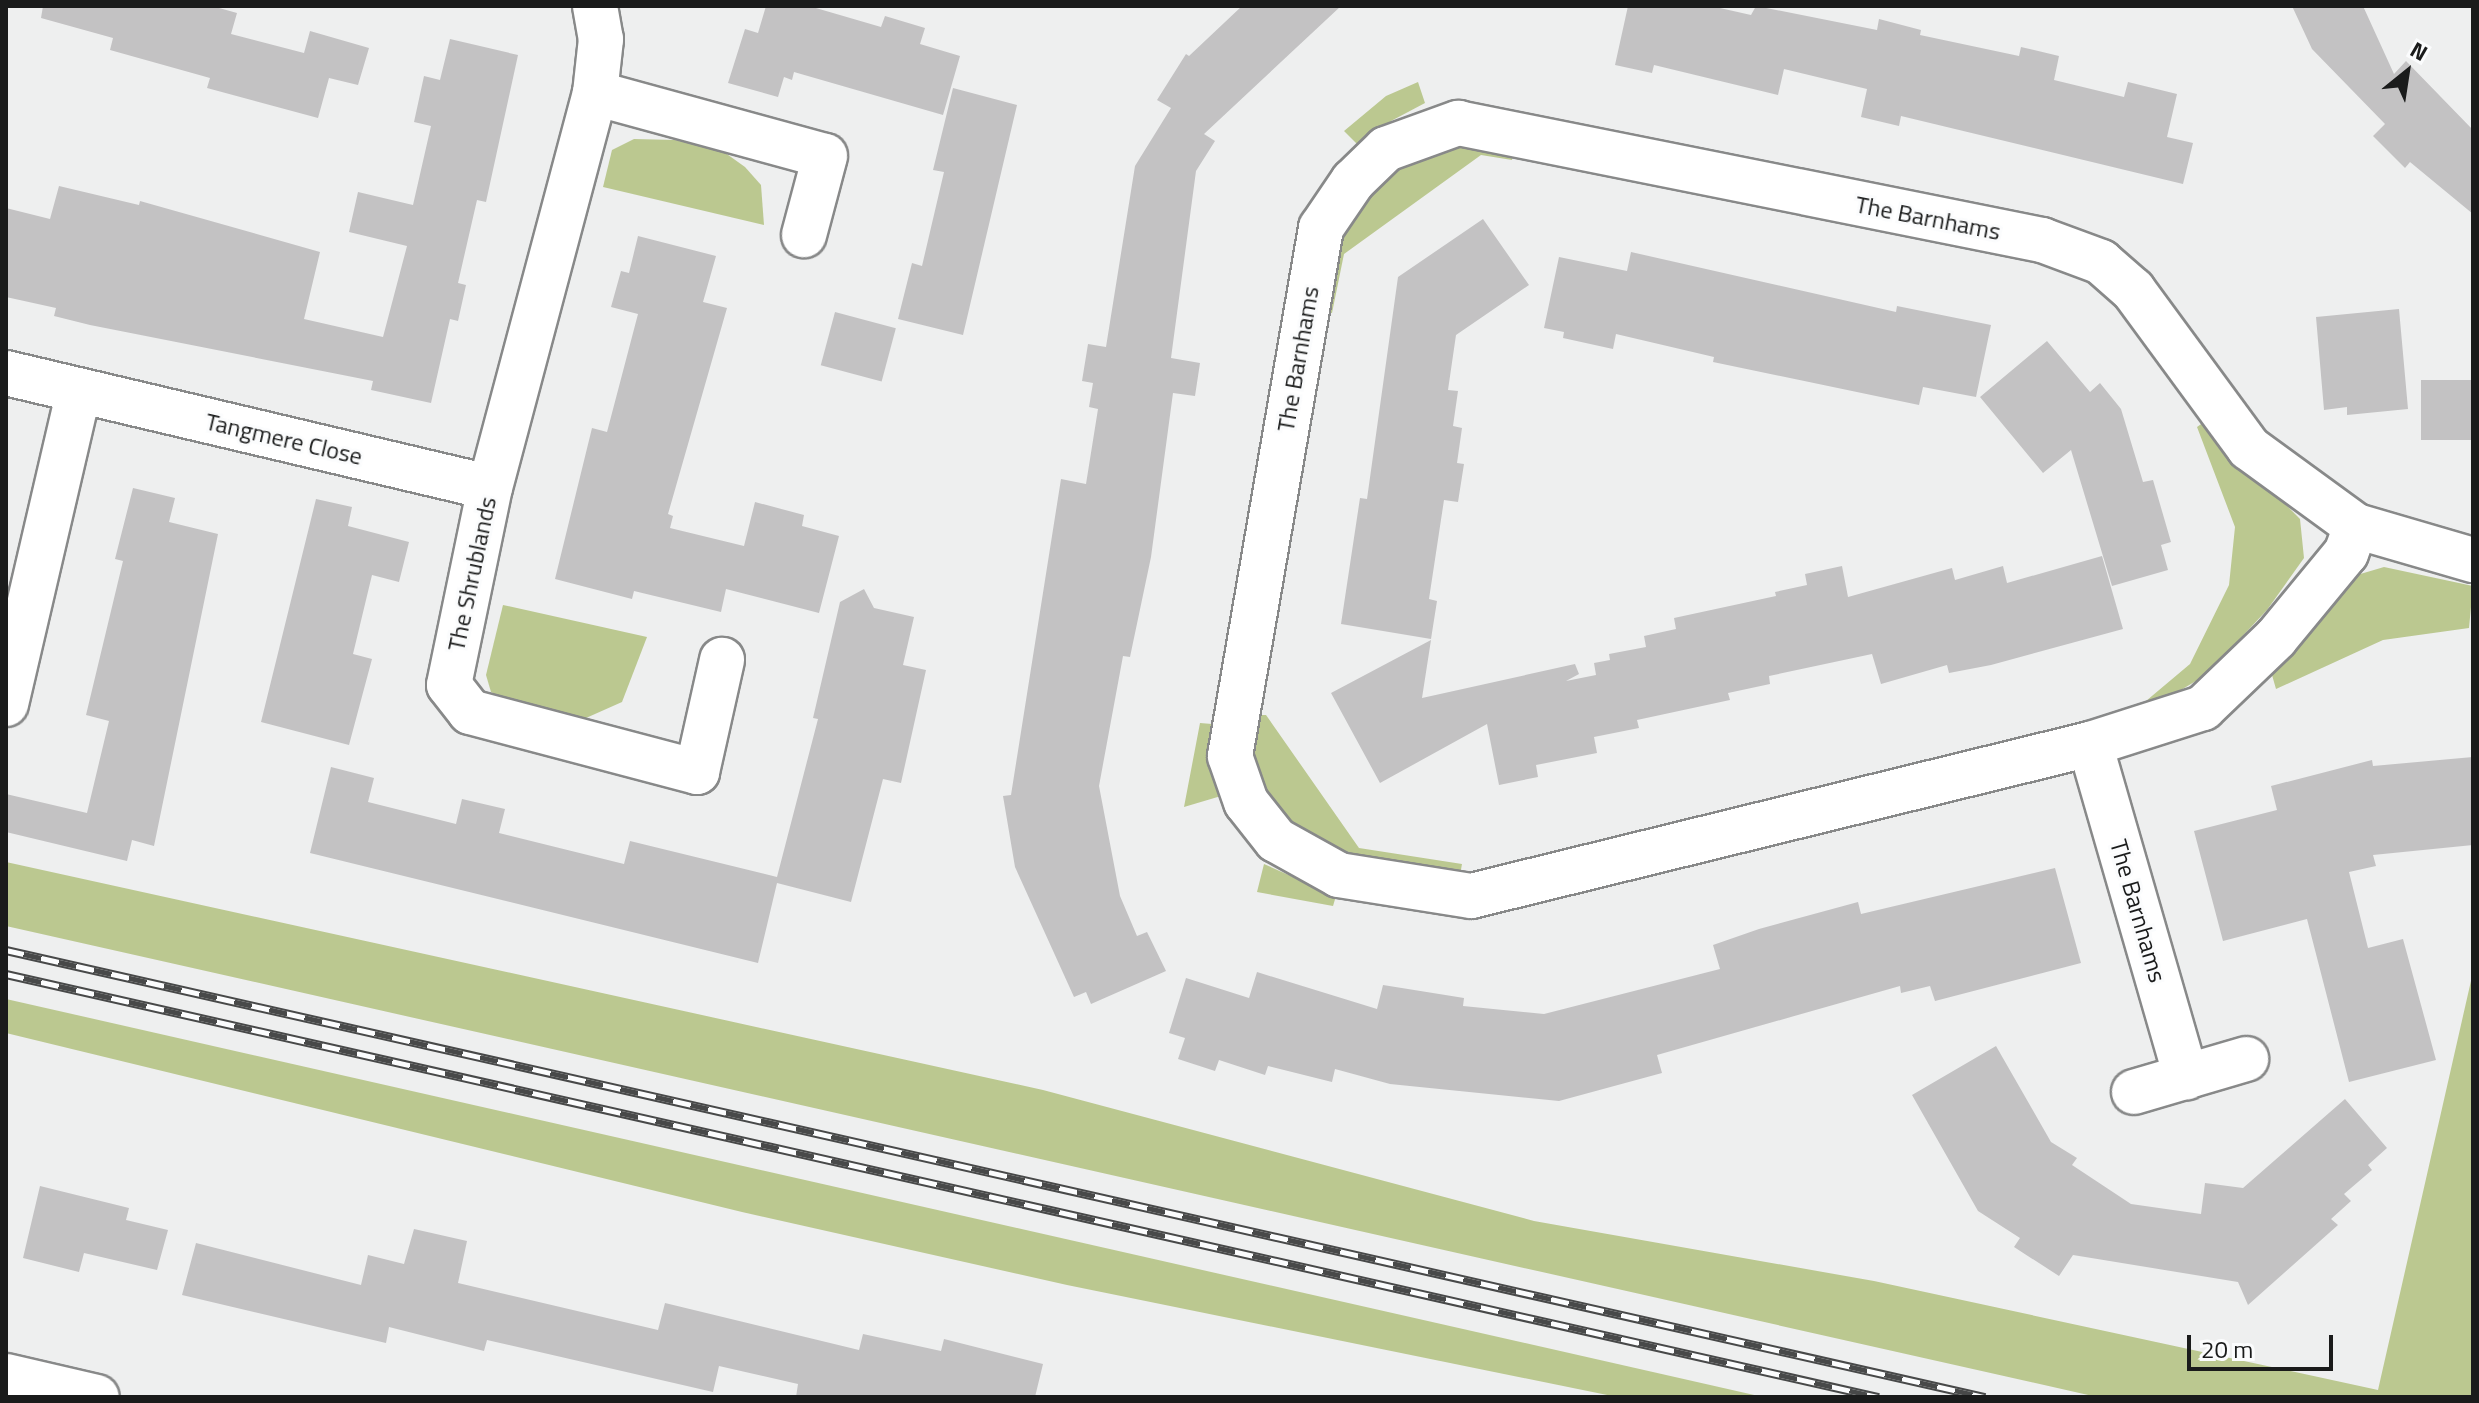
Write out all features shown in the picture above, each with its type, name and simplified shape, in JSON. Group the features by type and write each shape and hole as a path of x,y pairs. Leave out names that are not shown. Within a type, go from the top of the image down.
{"street":[{"name":"The Shrublands","path":"595,6 601,39 595,93 490,487 449,685 470,712 697,772 722,660"},
{"path":"595,93 825,156 804,235"},
{"name":"The Barnhams","path":"2356,526 2346,553 2276,638 2203,708 2090,744 1471,896 1339,875 1276,840 1246,802 1230,756 1321,228 1353,181 1386,149 1458,123 2042,240 2101,262 2133,290 2249,448 2356,526 2473,560"},
{"name":"Tangmere Close","path":"6,373 490,487"},
{"path":"6,704 79,391"},
{"name":"The Barnhams","path":"2090,744 2186,1077"},
{"path":"2134,1092 2246,1059"},
{"path":"6,1376 97,1397"}],"green space":[{"path":"1418,82 1425,103 1391,121 1362,149 1344,131 1386,96"},
{"path":"634,139 675,140 724,152 745,167 761,185 764,225 603,187 612,150"},
{"path":"1457,143 1513,150 1512,160 1481,155 1344,254 1332,313 1322,313 1339,234 1392,161"},
{"path":"2204,422 2300,519 2304,558 2267,610 2206,675 2149,709 2146,701 2190,664 2229,585 2235,527 2197,427"},
{"path":"2384,567 2473,586 2469,628 2383,640 2276,689 2272,675 2357,575"},
{"path":"503,605 647,637 622,702 577,722 530,713 491,692 486,675"},
{"path":"1253,715 1266,715 1359,848 1462,864 1460,875 1355,860 1294,826 1266,793 1252,762"},
{"path":"1200,723 1212,724 1212,762 1221,796 1184,807"},
{"path":"6,862 1043,1090 1534,1221 1874,1281 2378,1390 2473,972 2473,1397 2097,1397 6,926"},
{"path":"1264,864 1336,896 1333,906 1257,892"},
{"path":"6,999 1763,1397 1617,1397 1067,1285 742,1212 6,1033"}],"building":[{"path":"43,6 212,6 237,13 231,34 304,53 310,31 369,48 358,85 329,78 318,118 207,88 210,78 110,50 113,38 41,18"},
{"path":"766,6 809,6 881,27 885,16 925,28 920,44 960,56 943,115 794,72 792,80 784,77 778,97 728,83 745,29 758,33"},
{"path":"1242,6 1341,6 1204,134 1215,141 1196,171 1171,358 1200,363 1195,396 1173,393 1151,557 1130,657 1123,656 1099,786 1120,896 1137,936 1147,932 1166,971 1091,1004 1086,992 1074,997 1015,867 1003,796 1011,795 1061,479 1086,484 1098,409 1089,407 1093,383 1082,381 1088,344 1106,347 1135,166 1171,108 1157,100 1186,54 1189,56"},
{"path":"1628,6 1711,6 1751,15 1756,6 1877,30 1879,19 1921,30 1920,35 2019,56 2021,47 2059,56 2054,80 2124,97 2128,82 2177,94 2167,137 2193,143 2183,184 1901,116 1899,126 1861,117 1867,89 1784,69 1778,95 1654,65 1652,73 1615,65"},
{"path":"2292,6 2363,6 2394,74 2406,61 2473,130 2473,214 2410,162 2405,168 2373,136 2385,124 2312,49"},
{"path":"450,39 518,55 486,202 477,200 458,283 466,285 458,321 450,319 431,403 371,390 373,381 90,325 54,316 56,308 6,297 6,208 50,219 59,186 139,205 140,201 320,252 304,319 383,337 407,246 349,232 358,192 413,205 431,126 414,122 424,76 440,80"},
{"path":"953,88 1017,105 963,335 898,319 912,263 922,266 944,172 933,170"},
{"path":"1483,219 1529,285 1456,335 1448,390 1458,391 1453,426 1462,428 1457,463 1464,464 1458,502 1444,500 1429,599 1437,601 1431,639 1341,624 1360,498 1367,499 1398,277"},
{"path":"638,236 716,256 703,302 727,308 668,514 673,516 670,528 744,546 755,502 804,515 802,526 839,536 819,613 726,589 721,612 634,591 632,599 555,579 592,428 607,432 638,314 611,307 621,271 629,273"},
{"path":"1631,252 1896,312 1897,306 1991,325 1976,397 1923,387 1919,405 1713,362 1714,357 1616,334 1613,349 1563,338 1564,332 1544,328 1559,257 1627,271"},
{"path":"2399,309 2408,409 2347,415 2347,407 2324,410 2316,317"},
{"path":"835,312 896,328 882,381 821,365"},
{"path":"2047,341 2090,392 2100,383 2121,409 2143,482 2153,480 2171,542 2161,545 2168,570 2112,586 2071,450 2043,473 1980,397"},
{"path":"2421,380 2473,380 2473,440 2421,440"},
{"path":"133,488 175,498 169,522 218,534 154,846 132,840 127,861 6,832 6,794 87,813 109,721 86,715 123,561 115,559"},
{"path":"316,499 352,507 348,526 409,542 399,582 372,575 353,654 372,659 349,745 261,722"},
{"path":"2102,556 2123,629 1991,665 1949,673 1947,665 1881,684 1872,654 1769,676 1770,684 1728,693 1730,700 1637,720 1639,728 1594,737 1597,753 1536,765 1538,777 1499,785 1487,724 1380,783 1331,693 1431,640 1422,698 1575,664 1579,674 1566,681 1596,675 1594,663 1610,660 1609,654 1646,647 1644,636 1676,629 1674,618 1776,596 1775,592 1807,585 1805,574 1842,566 1848,597 1952,568 1955,580 2003,566 2007,583"},
{"path":"864,589 874,608 914,617 903,665 926,670 901,783 883,779 851,902 777,883 758,963 310,853 331,767 374,778 368,802 456,824 462,799 505,809 499,833 624,864 630,841 777,877 818,719 813,718 840,602"},
{"path":"2473,757 2473,845 2373,855 2376,866 2349,872 2368,948 2403,939 2436,1060 2349,1082 2307,919 2223,941 2194,831 2277,810 2271,786 2372,760 2373,766"},
{"path":"2055,868 2081,963 1935,1001 1930,986 1901,993 1900,986 1657,1055 1662,1073 1559,1101 1390,1084 1335,1069 1332,1082 1268,1066 1265,1075 1219,1060 1215,1071 1178,1059 1185,1038 1169,1033 1186,978 1249,998 1257,972 1377,1009 1383,985 1464,998 1463,1006 1544,1014 1720,969 1713,945 1759,929 1858,902 1861,914"},
{"path":"1996,1046 2051,1142 2077,1158 2072,1165 2131,1204 2201,1214 2205,1183 2243,1188 2345,1099 2387,1148 2368,1165 2372,1170 2344,1194 2351,1201 2331,1219 2338,1225 2248,1305 2238,1282 2073,1255 2059,1276 2014,1247 2020,1238 1978,1211 1912,1095"},
{"path":"40,1186 129,1208 126,1220 168,1230 157,1270 84,1253 79,1272 23,1258"},
{"path":"414,1229 467,1241 458,1283 658,1330 665,1303 859,1350 863,1334 941,1351 944,1339 1043,1364 1035,1397 796,1397 798,1384 719,1366 713,1392 487,1340 484,1351 389,1327 386,1343 182,1295 196,1243 361,1285 368,1255 404,1264"}],"railway":[{"path":"6,950 1985,1397"},
{"path":"6,974 1879,1397"}]}
